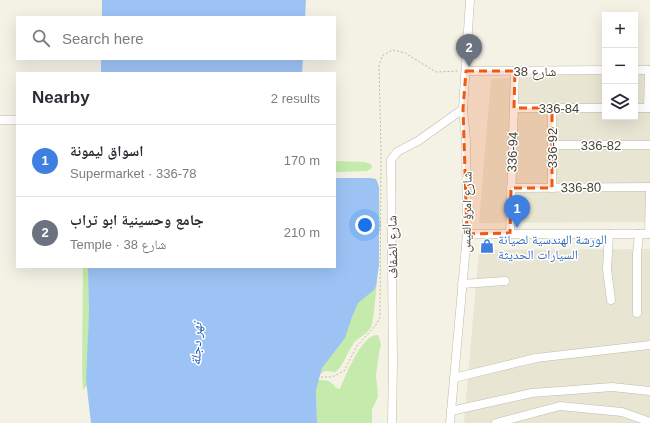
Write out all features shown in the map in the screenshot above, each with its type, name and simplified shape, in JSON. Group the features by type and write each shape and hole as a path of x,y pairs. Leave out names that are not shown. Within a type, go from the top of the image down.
{"street":[{"name":"شارع امرؤ القيس","path":"450,423 467,234 466,140 463,109 470,0"},
{"name":"شارع 38","path":"466,71 602,70"},
{"path":"638,70 650,70 649,108 638,108"},
{"name":"336-94","path":"510,233 515,71"},
{"name":"336-84","path":"514,108 602,108"},
{"name":"336-92","path":"552,108 552,188"},
{"name":"شارع الضفاف","path":"392,423 392,160 397,152 418,141 463,109"},
{"path":"0,120 16,120"},
{"name":"336-82","path":"552,145 650,145"},
{"path":"467,234 650,234 650,187"},
{"name":"336-80","path":"511,188 650,187"},
{"path":"609,234 607,269 611,300"},
{"path":"637,314 636,254 639,234"},
{"path":"462,284 505,281"},
{"path":"454,378 536,358 650,345"},
{"path":"451,411 532,393 612,387 650,391"},
{"path":"496,423 560,406 622,412 650,422"}],"path":[{"path":"321,377 332,377 344,371 357,346 376,325 380,317 381,150 379,65 383,55 393,50 405,53 436,72 466,71"}],"highlighted area":[{"path":"466,71 515,71 514,108 552,108 552,188 511,188 510,233 467,234 463,109"}],"shaded area":[{"path":"650,71 650,222 479,223 491,79 602,73 602,120 638,120 638,72"},
{"path":"650,249 650,423 464,423 479,250"}],"green space":[{"path":"336,161 364,162 371,164 372,168 367,171 336,172"},
{"path":"336,178 373,178 377,181 379,189 379,228 377,277 371,327 353,344 336,372 325,371 320,374 318,378 336,268"},
{"path":"83,268 93,268 88,337 90,340 89,383 83,390"},
{"path":"378,335 381,344 376,375 378,397 372,409 372,423 317,423 316,390 318,380 328,381 336,388 340,389 360,348 372,336"}],"water":[{"path":"102,0 306,0 305,16 102,16"},
{"path":"101,60 303,60 302,72 101,72"},
{"name":"نهر دجلة","path":"336,178 376,179 379,187 379,265 376,286 374,290 358,303 345,338 322,368 316,390 317,423 91,423 86,380 89,312 88,268 336,268"}],"place":[{"name":"جامع وحسينية ابو تراب","path":"469,67"},
{"name":"اسواق ليمونة","path":"517,228"},
{"name":"الورشة الهندسية لصيانة السيارات الحديثة","path":"487,246"}]}
